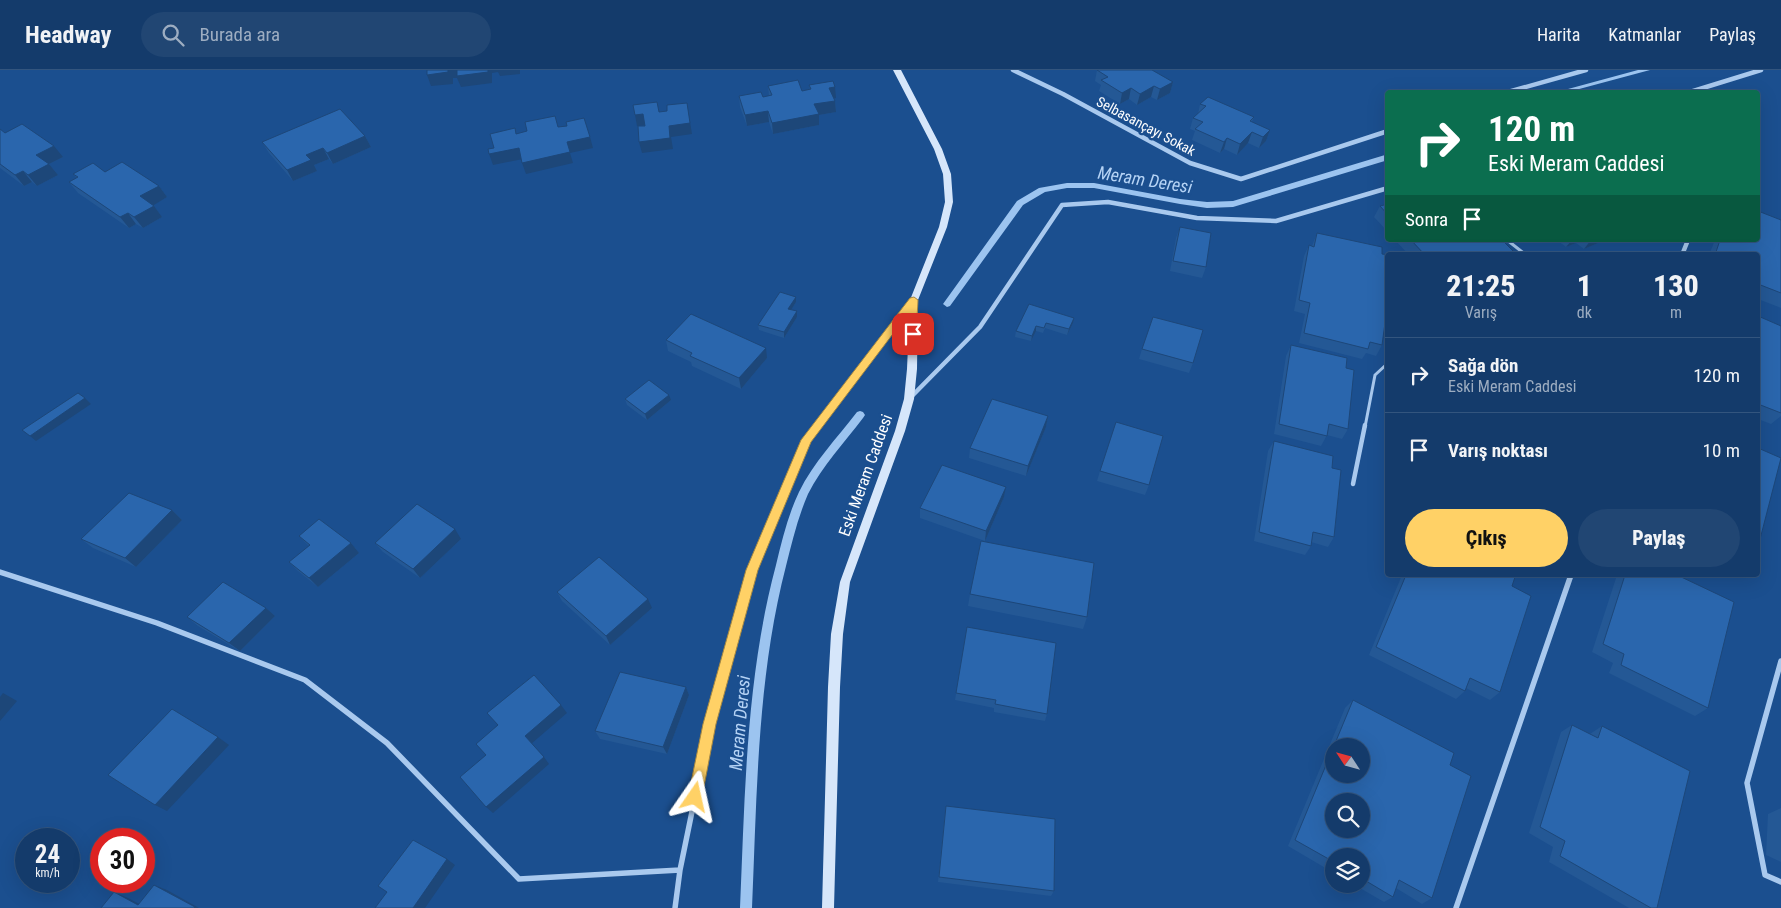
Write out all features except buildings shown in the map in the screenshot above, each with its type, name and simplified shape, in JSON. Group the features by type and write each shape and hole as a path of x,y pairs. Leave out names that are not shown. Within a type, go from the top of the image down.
{"street":[{"name":"Eski Meram Caddesi","path":"828,908 834,686 845,582 900,430 908,399 912,369 914,300 943,227 948,202 947,174 938,149 897,70"},
{"name":"Selbasançayı Sokak","path":"1013,70 1063,94 1190,163 1242,179 1385,132"},
{"path":"1515,90 1586,70"},
{"path":"1696,90 1761,70"},
{"path":"908,399 980,327 1062,205 1108,202 1197,218 1276,221 1385,189"},
{"path":"675,908 680,870 710,724 752,570 806,440 914,300"},
{"path":"0,572 157,624 305,680 386,743 520,879 680,870"},
{"path":"1456,908 1570,577"},
{"path":"1781,661 1747,783 1765,874 1781,882"}],"lane":[{"path":"1510,242 1522,252"},
{"path":"1353,484 1375,375 1385,366"}],"waterway":[{"name":"Meram Deresi","path":"1569,90 1646,70"},
{"name":"Meram Deresi","path":"947,304 1020,203 1042,190 1067,185 1094,186 1180,202 1207,205 1233,204 1385,158"},
{"name":"Meram Deresi","path":"746,908 752,773 759,683 765,638 774,594 792,525 804,492 820,467 860,415"}],"route":[{"path":"695,797 710,724 752,570 806,440 914,300 913,334"}]}
